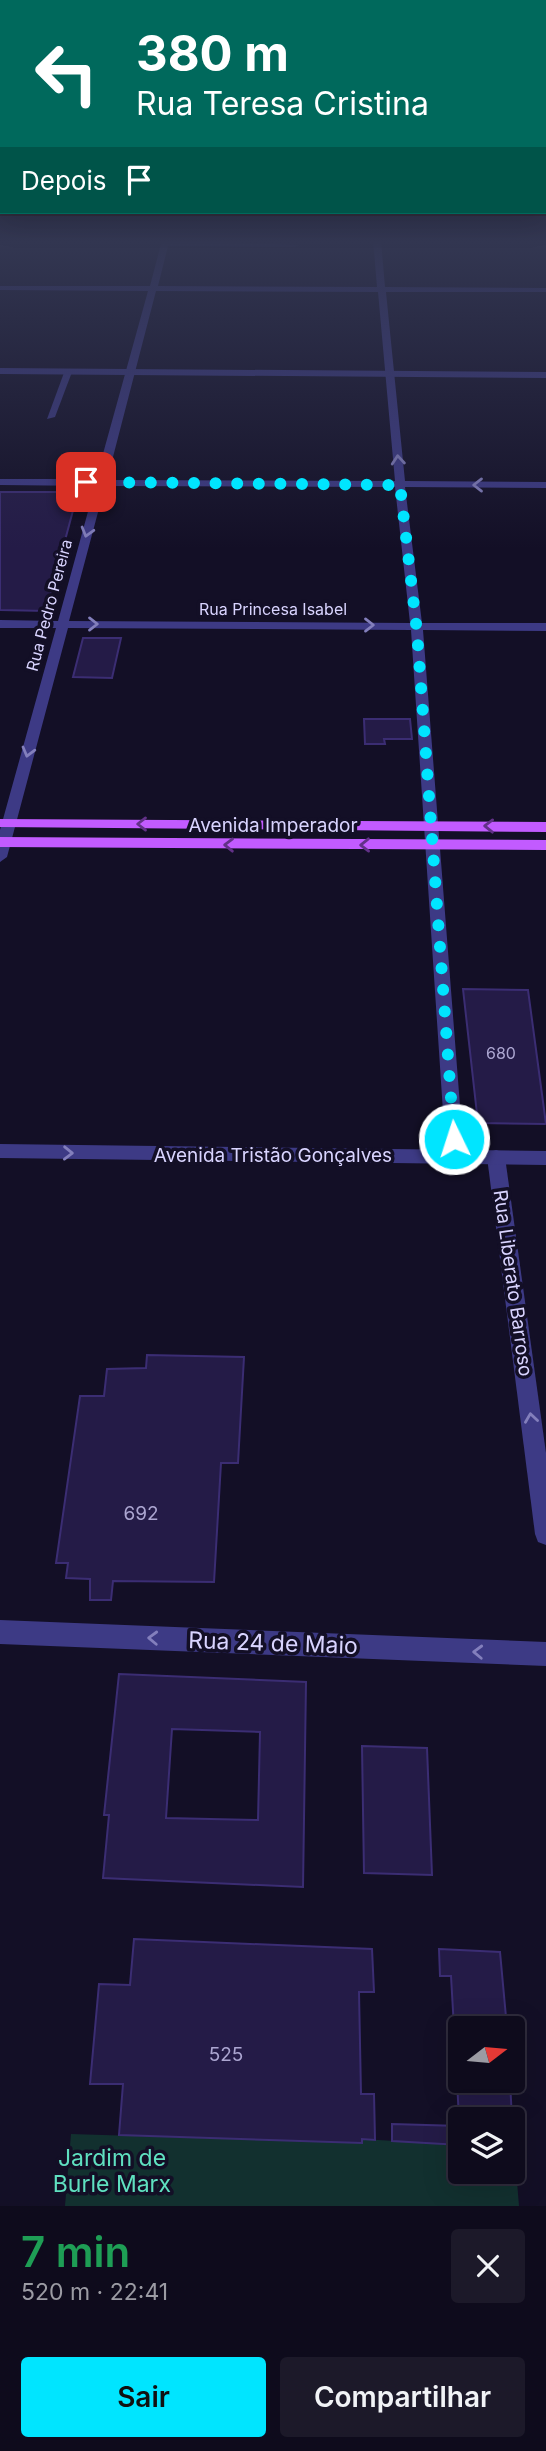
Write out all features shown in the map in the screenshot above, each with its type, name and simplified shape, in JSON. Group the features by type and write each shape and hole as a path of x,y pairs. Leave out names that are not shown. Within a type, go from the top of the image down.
{"main road":[{"name":"Avenida Imperador","path":"4,823 546,827"},
{"name":"Avenida Imperador","path":"1,847 546,845"}],"street":[{"name":"Rua Pedro Pereira","path":"1,847 4,823 139,343"},
{"path":"387,343 400,485 417,625 455,1157"},
{"path":"0,371 546,374"},
{"path":"50,417 68,372"},
{"path":"0,482 546,485"},
{"name":"Rua Princesa Isabel","path":"0,624 546,627"},
{"name":"Avenida Tristão Gonçalves","path":"0,1151 546,1158"},
{"name":"Rua Liberato Barroso","path":"496,1157 546,1534"},
{"name":"Rua 24 de Maio","path":"0,1632 546,1654"}],"green space":[{"name":"Jardim de Burle Marx","path":"71,2134 361,2143 362,2139 448,2144 448,2184 517,2184 519,2206 65,2206"}],"building":[{"path":"0,492 78,492 46,611 0,610"},
{"path":"83,638 121,638 112,678 73,677"},
{"path":"364,719 410,719 412,739 384,739 385,744 365,744"},
{"path":"463,989 528,990 546,1124 478,1123"},
{"path":"147,1355 244,1357 238,1463 221,1463 214,1582 113,1581 111,1600 90,1600 90,1579 66,1578 68,1563 56,1563 80,1396 104,1396 107,1369 146,1368"},
{"path":"119,1674 306,1682 303,1887 103,1878 109,1815 104,1815","holes":["172,1729 260,1732 258,1820 166,1818"]},
{"path":"362,1746 427,1748 432,1875 364,1873"},
{"path":"134,1939 372,1949 374,1992 359,1992 361,2094 374,2094 375,2140 362,2139 362,2143 119,2135 123,2084 90,2084 99,1984 130,1985"},
{"path":"439,1949 500,1952 506,2016 453,2016 451,1976 440,1976"},
{"path":"458,2093 511,2093 511,2107 458,2107"},
{"path":"392,2124 448,2126 448,2144 392,2141"}],"route":[{"path":"86,482 400,485 417,632 454,1139"}]}
